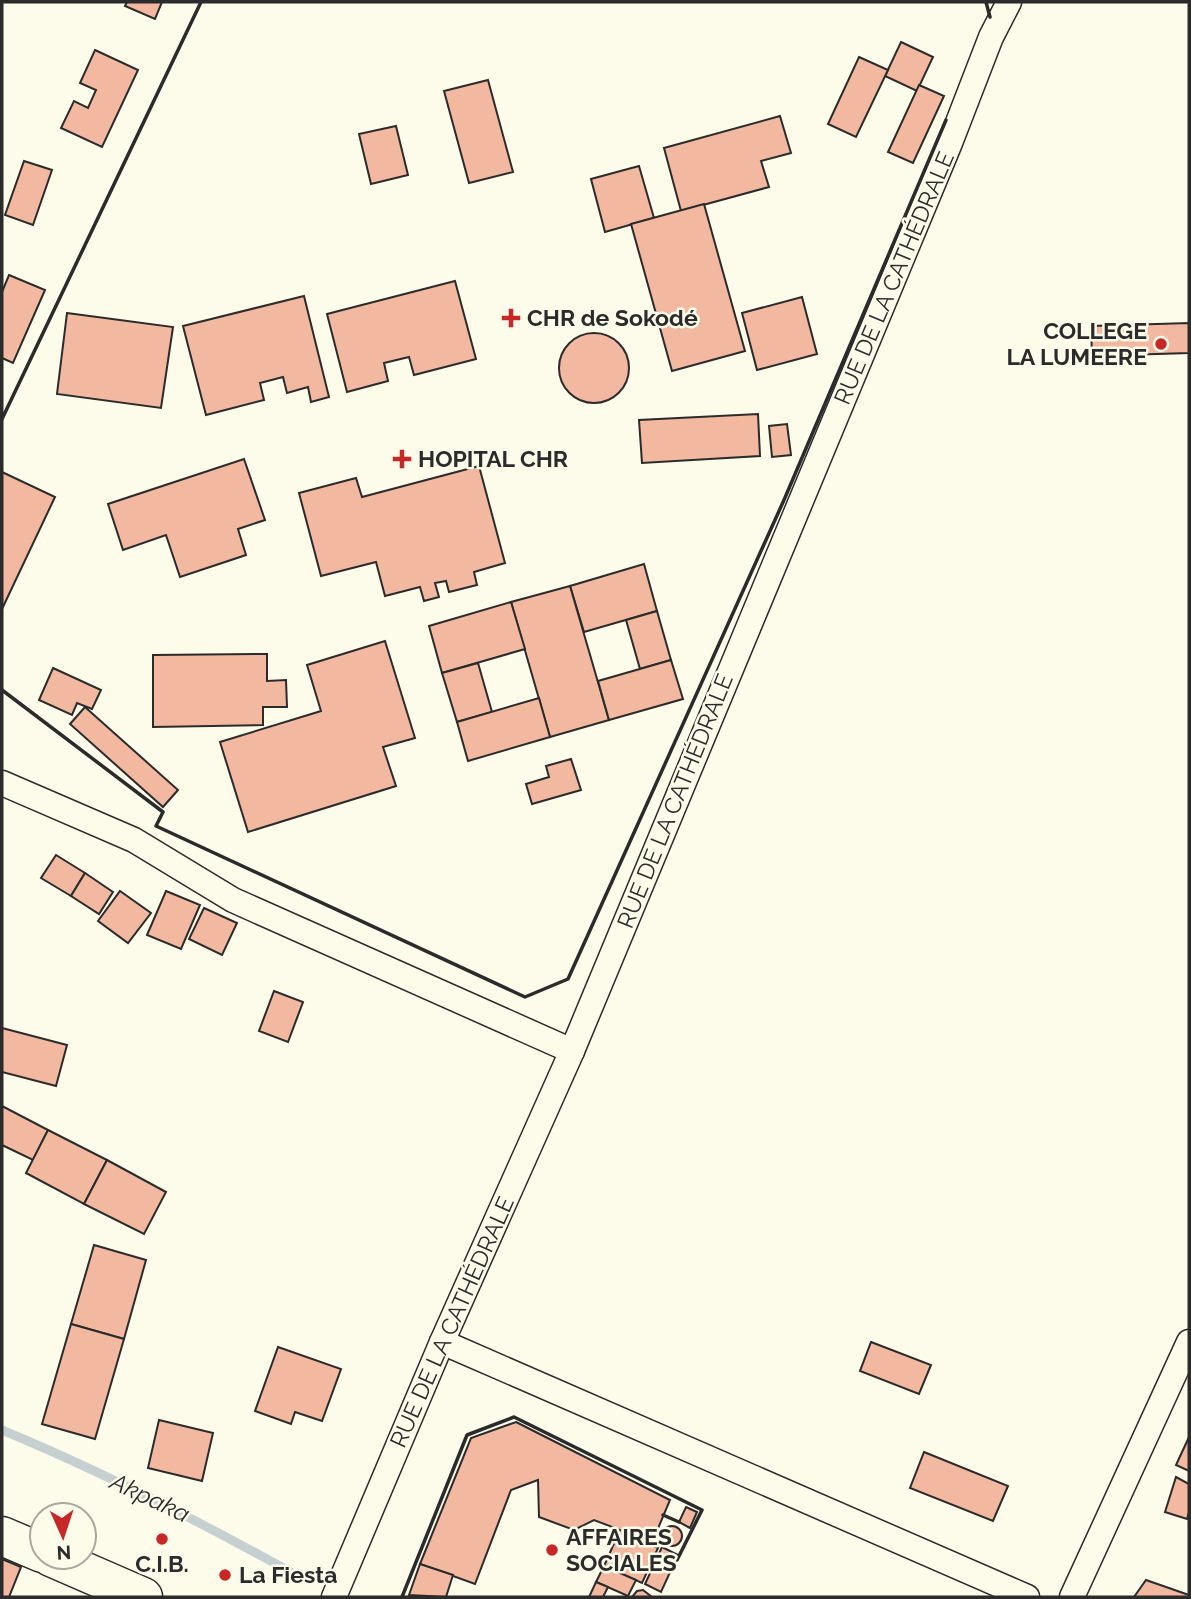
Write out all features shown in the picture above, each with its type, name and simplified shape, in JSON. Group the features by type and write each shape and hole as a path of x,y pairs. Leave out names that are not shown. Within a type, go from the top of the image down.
{"main road":[{"path":"2,1535 28,1547"},
{"path":"83,1571 143,1597"}],"street":[{"name":"RUE DE LA CATHÉDRALE","path":"334,1597 442,1342 572,1051 950,143 991,37 1009,2"},
{"path":"2,783 134,840 233,900 572,1051"},
{"path":"442,1342 1027,1597"},
{"path":"1072,1597 1189,1342"}],"building":[{"path":"127,2 162,2 155,19 125,6"},
{"path":"901,42 933,57 917,91 885,76"},
{"path":"95,50 138,70 102,147 61,128 74,101 88,108 96,90 80,83"},
{"path":"859,57 888,70 856,137 828,124"},
{"path":"488,80 513,172 469,183 444,91"},
{"path":"919,85 944,96 913,163 888,152"},
{"path":"780,116 791,153 761,161 769,187 681,211 664,148"},
{"path":"396,126 408,175 371,184 359,134"},
{"path":"24,161 52,170 33,225 5,215"},
{"path":"639,166 654,218 605,232 591,179"},
{"path":"704,204 745,351 672,371 631,224"},
{"path":"9,275 45,290 13,363 2,358 2,292"},
{"path":"455,281 476,359 414,375 409,357 384,363 388,381 347,392 327,314"},
{"path":"304,296 329,397 311,402 308,387 287,393 283,377 260,383 264,400 206,415 183,326"},
{"path":"802,297 817,354 757,370 742,313"},
{"path":"67,313 173,327 161,408 57,394"},
{"path":"1189,323 1189,353 1092,356 1091,326"},
{"path":"594,333 613,339 623,349 629,368 623,387 613,397 594,403 575,397 565,387 559,368 565,349 575,339"},
{"path":"758,414 760,456 642,463 639,420"},
{"path":"787,424 791,455 772,457 769,426"},
{"path":"244,459 265,520 238,529 246,555 180,577 166,535 123,550 108,504"},
{"path":"479,466 505,563 474,572 477,585 449,592 446,581 435,583 439,597 424,601 420,587 385,596 376,562 321,576 299,493 356,478 362,497"},
{"path":"2,472 55,497 2,609"},
{"path":"644,564 657,611 584,632 570,586"},
{"path":"570,586 609,720 550,737 511,602"},
{"path":"511,602 525,649 442,673 429,626"},
{"path":"657,611 671,660 640,669 626,620"},
{"path":"385,641 415,738 383,747 396,786 248,832 220,742 321,711 307,665"},
{"path":"267,654 267,681 286,680 287,707 263,707 263,725 153,727 153,655"},
{"path":"671,660 683,699 609,720 598,681"},
{"path":"478,663 492,712 457,722 442,673"},
{"path":"53,668 101,690 92,709 77,703 72,715 39,700"},
{"path":"539,698 550,737 468,761 457,722"},
{"path":"85,707 178,790 163,807 70,724"},
{"path":"571,759 581,790 532,804 526,784 549,777 546,766"},
{"path":"56,855 85,873 71,896 41,878"},
{"path":"85,873 113,892 99,914 71,896"},
{"path":"120,891 151,913 128,943 98,921"},
{"path":"166,891 200,905 181,949 147,935"},
{"path":"204,908 237,923 222,955 189,939"},
{"path":"274,991 303,1002 288,1042 259,1031"},
{"path":"2,1028 67,1045 56,1086 2,1072"},
{"path":"2,1106 48,1130 33,1160 2,1145"},
{"path":"48,1130 107,1160 84,1204 26,1173"},
{"path":"107,1160 166,1192 144,1234 84,1204"},
{"path":"94,1245 146,1260 124,1339 71,1324"},
{"path":"71,1324 124,1339 95,1439 42,1424"},
{"path":"871,1342 931,1365 919,1394 860,1371"},
{"path":"278,1347 341,1369 322,1421 295,1412 291,1424 255,1411"},
{"path":"159,1420 213,1433 202,1481 148,1468"},
{"path":"516,1422 670,1500 651,1545 658,1548 642,1583 604,1566 620,1530 594,1520 574,1530 539,1517 538,1480 511,1490 475,1584 420,1564 471,1438"},
{"path":"1189,1437 1189,1471 1176,1465"},
{"path":"924,1452 1008,1486 993,1521 910,1488"},
{"path":"1176,1477 1189,1484 1187,1519 1165,1512"},
{"path":"686,1507 697,1512 690,1528 679,1522"},
{"path":"672,1526 679,1529 682,1536 679,1543 672,1546 665,1543 662,1536 665,1529"},
{"path":"662,1547 678,1555 661,1592 645,1584"},
{"path":"2,1559 21,1567 9,1597 2,1597"},
{"path":"420,1564 453,1575 446,1597 409,1595"},
{"path":"604,1566 636,1580 628,1596 596,1582"},
{"path":"1146,1580 1189,1595 1189,1597 1134,1597"},
{"path":"596,1582 608,1587 603,1597 589,1597"},
{"path":"643,1590 652,1597 632,1597 637,1591"}],"waterway":[{"name":"Akpaka","path":"2,1430 150,1498 294,1574"}],"wall":[{"path":"2,419 201,2"},
{"path":"986,2 990,17"},
{"path":"2,690 163,812 156,826 525,997 568,979 784,500 946,120"},
{"path":"402,1597 467,1435 514,1417 702,1510 677,1560"},
{"path":"663,1515 679,1522"}],"place":[{"name":"CHR de Sokodé","path":"511,318"},
{"name":"COLLEGE LA LUMEERE","path":"1161,344"},
{"name":"HOPITAL CHR","path":"402,459"},
{"name":"C.I.B.","path":"162,1539"},
{"name":"AFFAIRES SOCIALES","path":"552,1550"},
{"name":"La Fiesta","path":"225,1575"}]}
